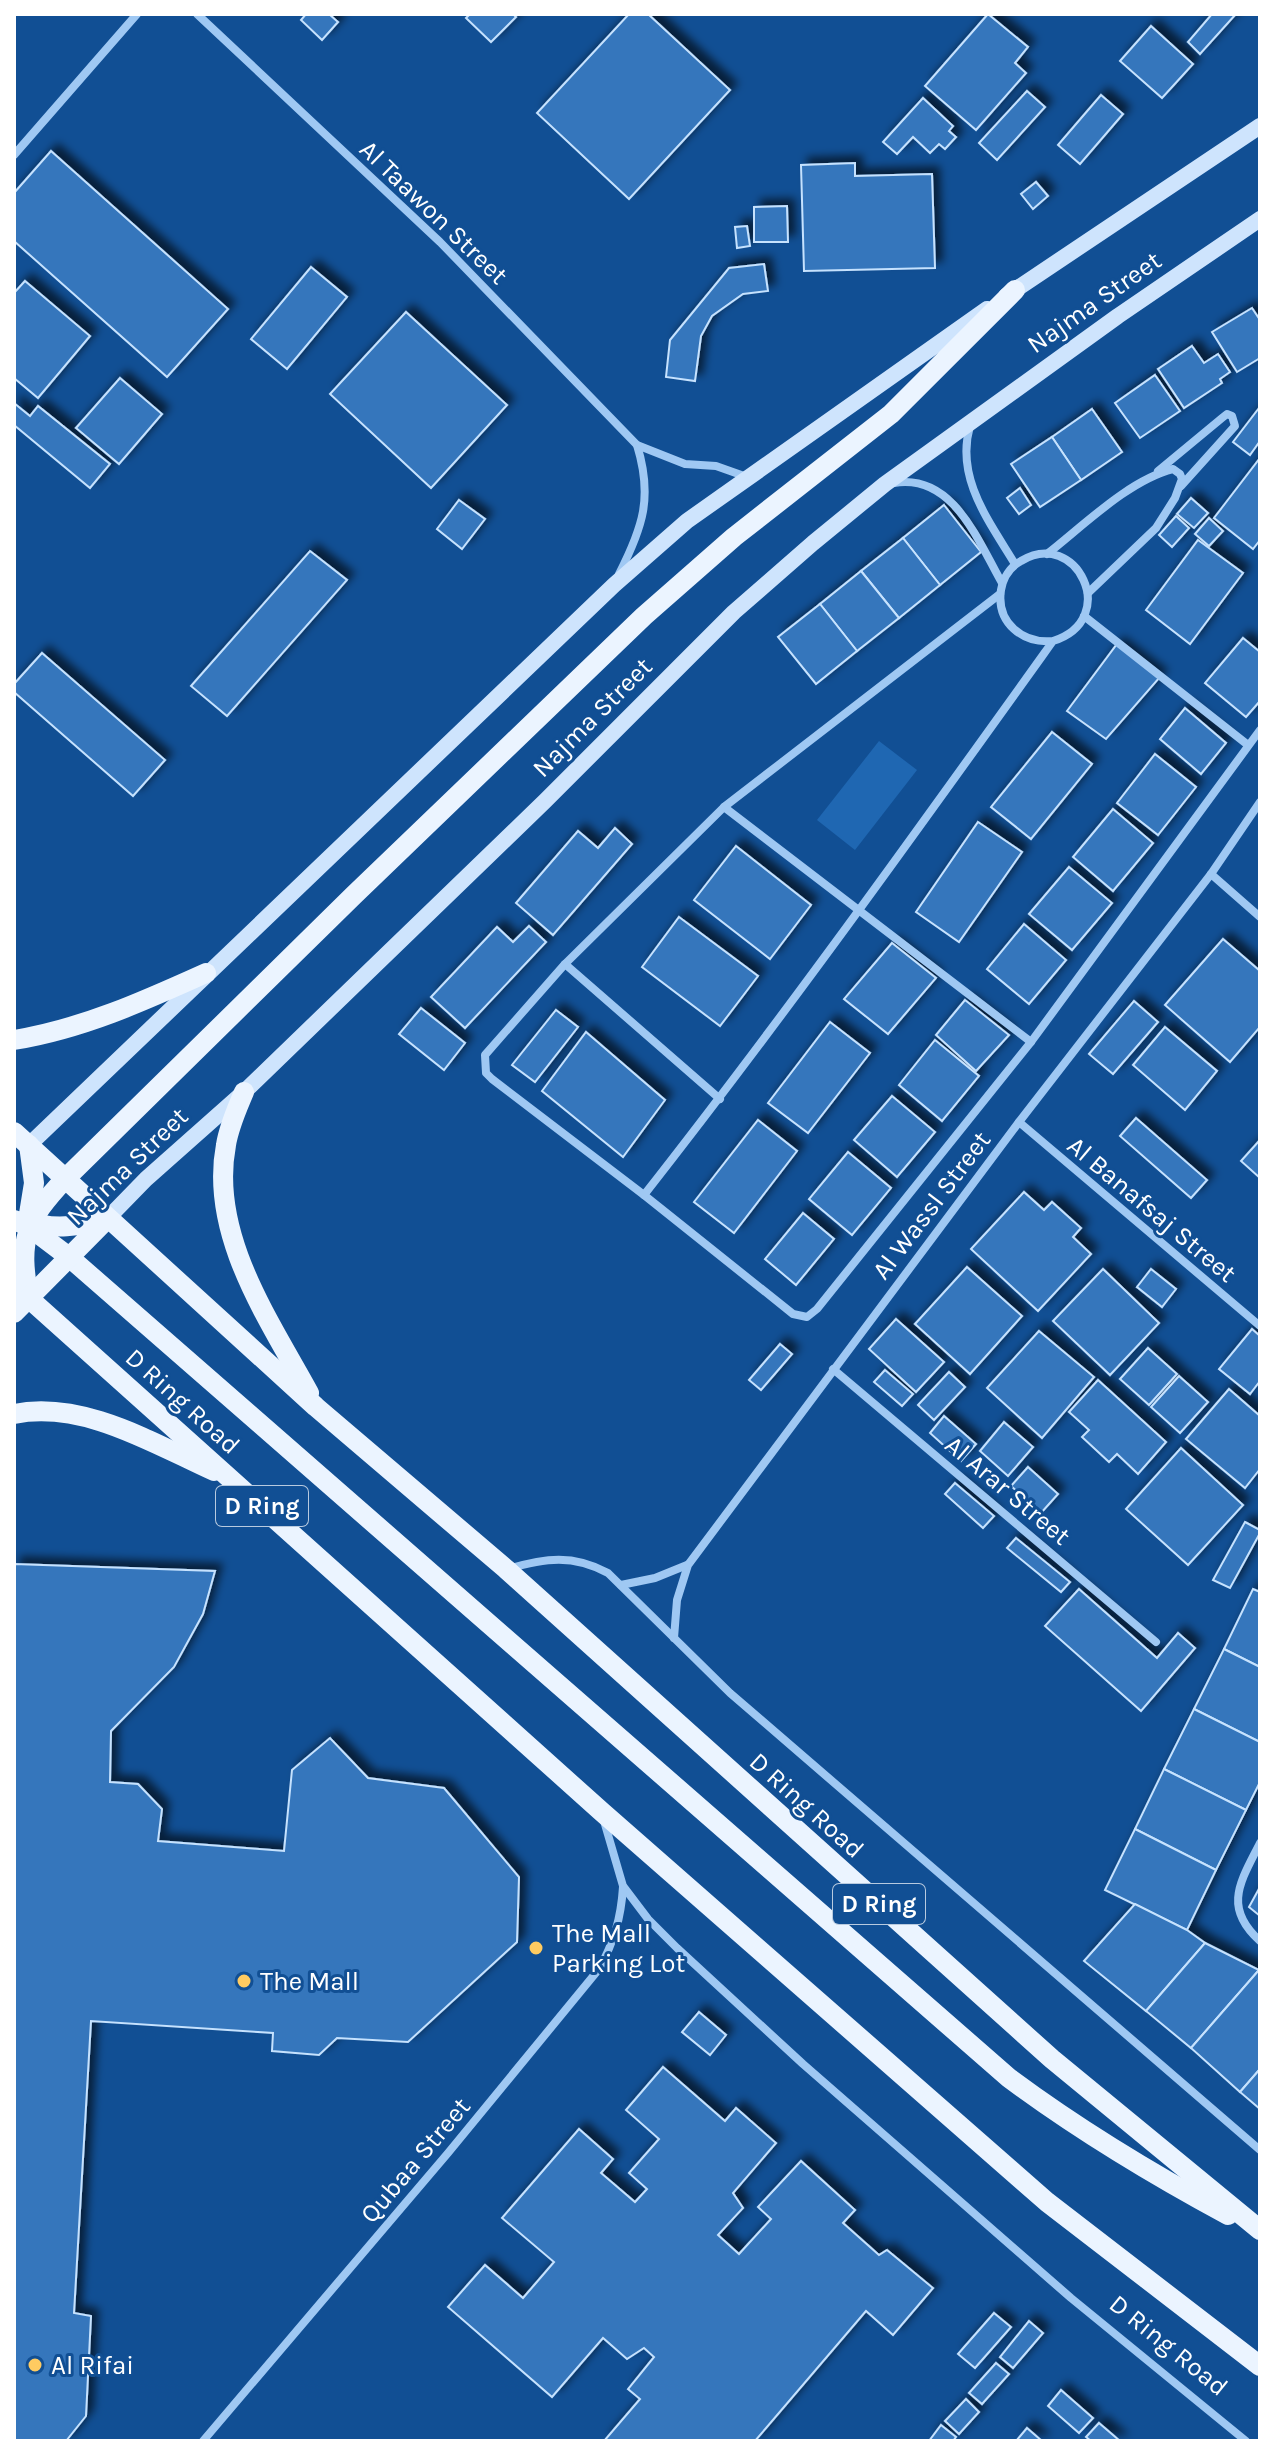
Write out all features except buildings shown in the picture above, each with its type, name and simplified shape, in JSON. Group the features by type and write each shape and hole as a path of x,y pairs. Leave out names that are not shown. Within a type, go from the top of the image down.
{"main road":[{"name":"Najma Street","path":"19,1145 206,973 614,585 687,521 1015,290 1260,126"},
{"name":"Najma Street","path":"14,1313 22,1292 69,1257 146,1179 244,1092 545,801 734,612 885,484 1118,316 1260,219"},
{"path":"22,1223 354,895 644,616 734,537 891,414 1015,290"},
{"path":"14,1040 58,1031 108,1015 206,973"},
{"path":"244,1092 225,1145 224,1202 233,1238 249,1279 316,1407"},
{"path":"19,1145 34,1183 22,1223 22,1292"},
{"name":"D Ring Road","path":"19,1145 65,1179 316,1407 506,1569 1052,2059 1260,2231"},
{"path":"22,1223 69,1227 108,1218"},
{"path":"22,1223 69,1257 1009,2078 1069,2123 1260,2231"},
{"name":"D Ring Road","path":"22,1292 602,1812 1047,2202 1260,2366"},
{"path":"14,1414 41,1412 83,1417 128,1432 233,1480"}],"street":[{"path":"14,155 137,14"},
{"name":"Al Taawon Street","path":"197,14 440,242 637,445 685,464 716,466 747,477"},
{"path":"1047,554 1152,476 1227,414 1232,416 1235,426 1178,490"},
{"path":"971,423 965,452 969,481 1015,564"},
{"path":"614,585 643,521 645,471 637,445"},
{"path":"1088,593 1156,528 1182,479 1173,469 1152,476"},
{"path":"885,484 913,482 927,485 952,501 1002,583"},
{"path":"644,1195 720,1099 860,910 1053,641 1075,630 1084,616 1088,593 1084,578 1075,566 1047,554 1025,558 1015,564 1002,583 1000,594 1004,617 1011,627 1030,640 1053,641"},
{"path":"1000,594 724,807 565,964 490,1048 484,1064 486,1073 793,1314 807,1317 817,1309 1031,1042 1260,730"},
{"path":"1084,616 1248,745"},
{"name":"Al Wassl Street","path":"674,1638 677,1600 688,1565 1019,1122 1211,874 1260,802"},
{"path":"724,807 1031,1042"},
{"path":"1211,874 1260,917"},
{"path":"565,964 720,1099"},
{"name":"Al Banafsaj Street","path":"1019,1122 1260,1326"},
{"name":"Al Arar Street","path":"833,1369 1156,1642"},
{"name":"D Ring Road","path":"506,1569 538,1560 574,1559 600,1569 621,1585 730,1693 1260,2150"},
{"path":"621,1585 655,1578 688,1565"},
{"name":"D Ring Road","path":"602,1812 623,1886 648,1919 677,1948 803,2064 1107,2329 1246,2441"},
{"path":"1260,1843 1238,1888 1237,1908 1260,1941"},
{"name":"Qubaa Street","path":"203,2441 599,1969 611,1948 618,1925 623,1886"}],"shaded area":[{"path":"879,741 917,770 855,850 817,820"}],"place":[{"name":"The Mall Parking Lot","path":"536,1948"},
{"name":"The Mall","path":"244,1981"},
{"name":"Al Rifai","path":"35,2365"}]}
